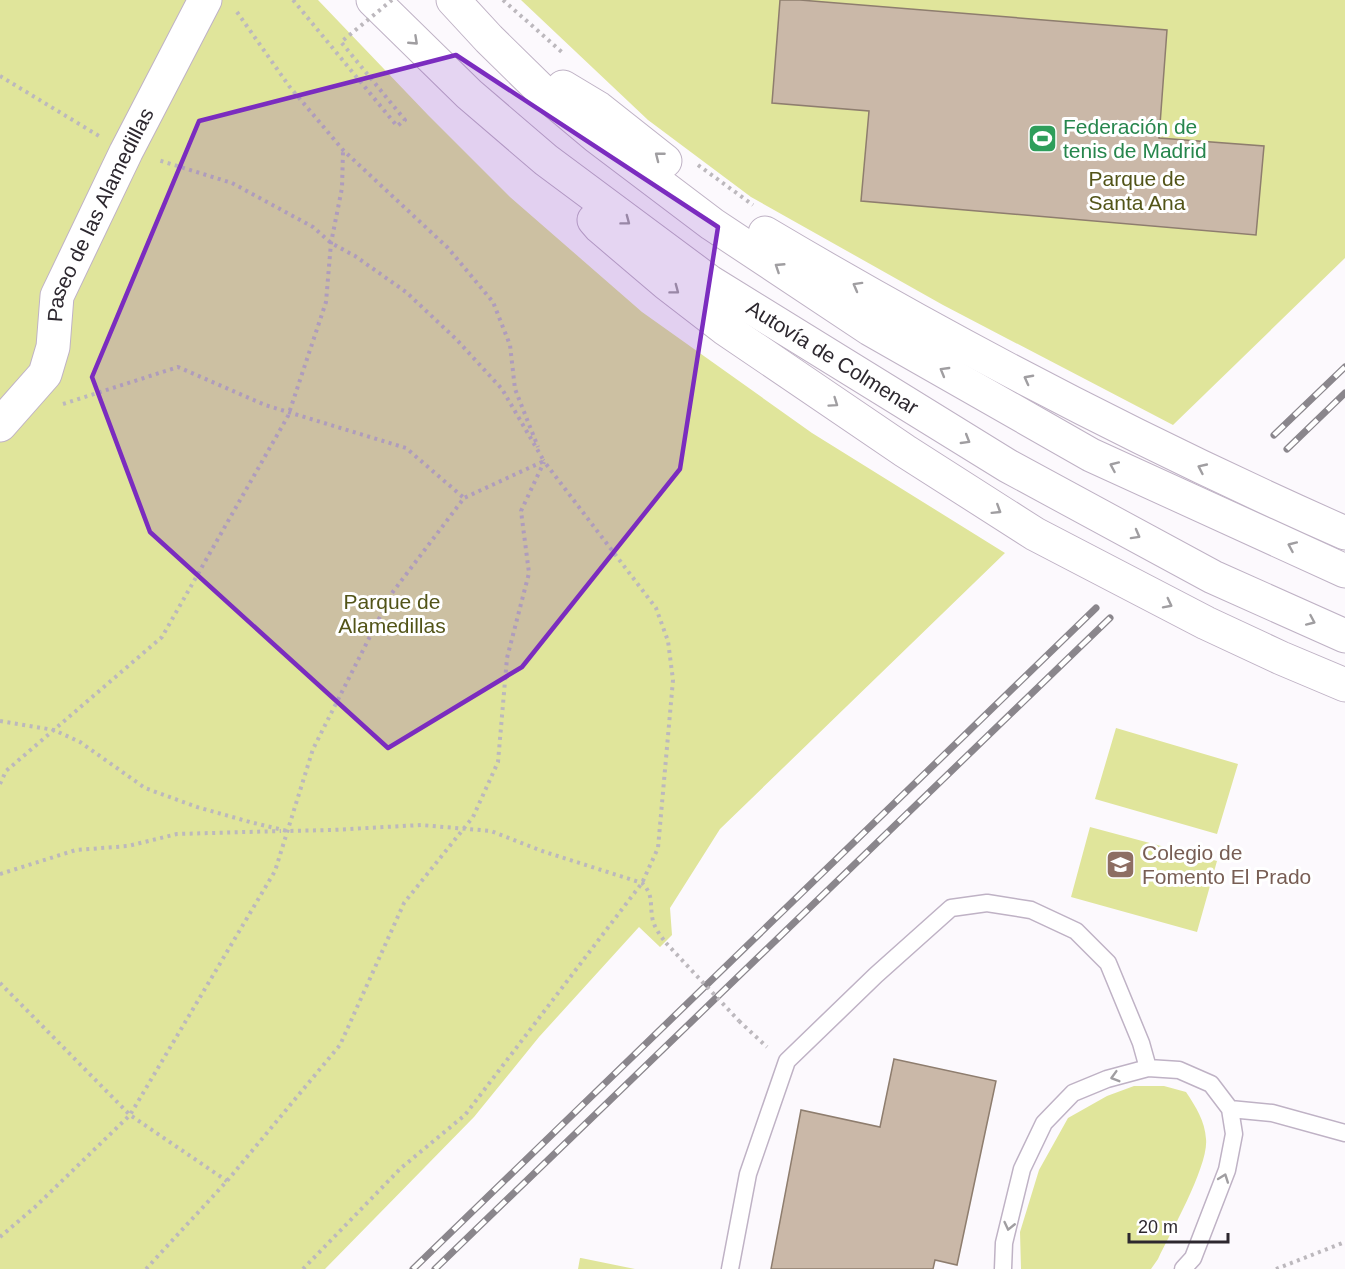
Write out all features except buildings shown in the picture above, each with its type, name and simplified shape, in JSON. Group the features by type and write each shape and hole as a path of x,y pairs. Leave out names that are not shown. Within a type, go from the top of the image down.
{"main road":[{"name":"Autovía de Colmenar","path":"372,0 469,94 546,160 710,282 1008,466 1213,577 1345,636"},
{"path":"453,0 542,91 597,137 712,224 870,329 1091,455 1345,571"},
{"name":"Paseo de las Alamedillas","path":"0,425 45,374 52,347 57,296 126,152 220,4"},
{"path":"489,39 598,108 696,185 773,238 832,273 1013,372 1155,446 1345,533"},
{"path":"546,160 600,227 667,284 724,328 895,444 1035,534 1206,623 1345,685"},
{"path":"1255,493 1345,525"}],"lane":[{"path":"730,1269 748,1174 787,1061 876,975 951,908 987,903 1031,910 1076,931 1108,963 1141,1043 1148,1068"},
{"path":"1003,1269 1004,1243 1022,1169 1044,1123 1074,1093 1107,1079 1148,1068 1179,1070 1211,1084 1230,1109 1234,1134 1227,1170 1188,1265"},
{"path":"1230,1109 1272,1113 1345,1132"}],"path":[{"path":"293,0 397,126 405,120 341,42 392,0"},
{"path":"146,1269 227,1181 340,1045 404,903 473,817 498,762 507,658 529,573 521,512 544,461 515,389 510,345 493,302 447,248 343,150 220,4"},
{"path":"0,76 126,152 168,162 232,183 313,227 331,243 355,256 406,292 456,339 502,390 544,461 656,608 668,641 673,680 658,848 642,883 465,1114 401,1168 303,1269"},
{"path":"0,784 6,771 162,637 290,412 326,302 331,243 342,188 343,150"},
{"path":"57,406 178,367 266,405 406,448 464,498"},
{"path":"0,1237 35,1207 130,1115 275,871 312,749 392,593 464,498 544,461"},
{"path":"0,721 54,730 80,742 145,788 197,807 287,831"},
{"path":"0,874 76,850 128,846 177,834 421,825 491,831 542,851 642,883 649,890 652,916 656,928 666,943 760,1042 787,1061"},
{"path":"0,983 130,1115 227,1181"},
{"path":"1276,1269 1345,1242"}],"highlighted area":[{"path":"456,55 718,227 680,469 522,667 388,748 150,532 92,377 199,121"}],"green space":[{"name":"Parque de Alamedillas","path":"0,0 318,0 510,197 642,312 812,433 1005,553 720,829 670,908 672,935 660,947 639,927 539,1037 474,1117 325,1269 0,1269"},
{"name":"Parque de Santa Ana","path":"521,0 1345,0 1345,258 1173,425 943,305 751,197 648,120"},
{"path":"1116,728 1238,764 1217,834 1095,799"},
{"path":"1090,827 1217,861 1197,932 1071,897"},
{"path":"1134,1086 1164,1086 1186,1092 1199,1114 1206,1139 1202,1165 1196,1181 1158,1259 1151,1269 1021,1269 1020,1232 1039,1170 1068,1118 1107,1096"},
{"path":"581,1258 635,1269 578,1269"}],"railway":[{"path":"1274,435 1345,367"},
{"path":"1287,449 1345,393"},
{"path":"413,1269 1096,608"},
{"path":"435,1269 1110,618"}],"place":[{"name":"Federación de tenis de Madrid","path":"1042,139"},
{"name":"Colegio de Fomento El Prado","path":"1121,865"}]}
